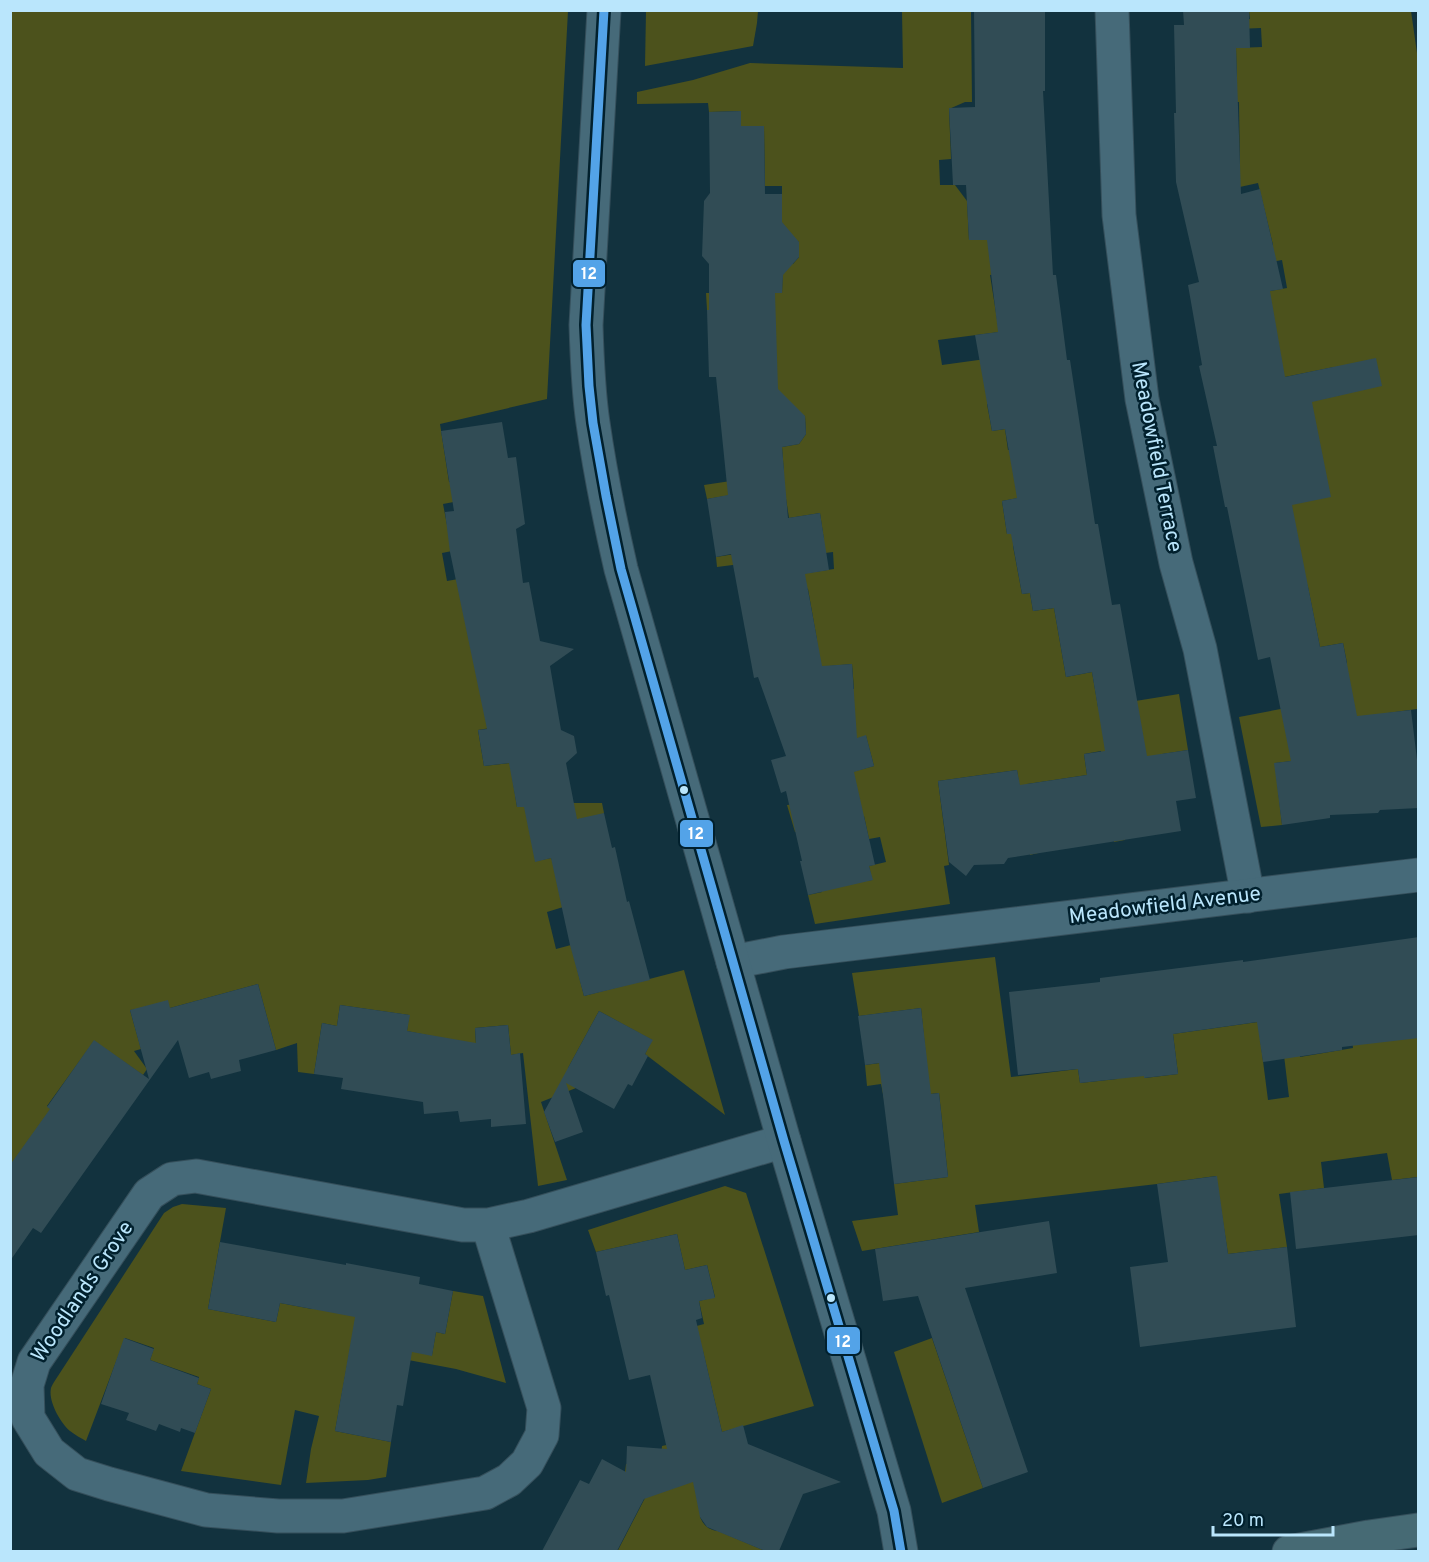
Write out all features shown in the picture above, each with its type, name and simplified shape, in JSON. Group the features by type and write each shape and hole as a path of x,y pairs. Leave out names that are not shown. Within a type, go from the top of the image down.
{"main road":[{"path":"1289,1551 1369,1544 1419,1530"}],"street":[{"path":"604,10 586,325 593,423 610,520 621,569 784,1141 894,1511 901,1551"},
{"name":"Meadowfield Terrace","path":"1112,10 1119,215 1142,399 1176,563 1200,649 1248,896"},
{"name":"Meadowfield Avenue","path":"733,962 784,952 1419,875"},
{"name":"Woodlands Grove","path":"488,1225 544,1408 542,1435 527,1463 509,1480 485,1493 343,1516 278,1516 206,1509 77,1474 49,1452 28,1418 27,1385 34,1362 149,1194 172,1179 196,1176 463,1225 488,1225 529,1216 784,1141"}],"green space":[{"path":"11,11 568,11 547,399 440,424 449,482 477,478 480,497 443,504 452,551 442,553 447,581 481,575 503,726 478,730 484,766 510,763 517,807 602,803 604,813 536,861 551,858 573,904 547,912 556,949 571,945 584,996 684,970 725,1115 645,1054 652,1040 599,1011 568,1068 582,1076 576,1088 541,1102 567,1180 538,1186 523,1053 511,1055 508,1025 475,1028 476,1045 407,1031 409,1015 340,1005 337,1026 322,1023 314,1074 298,1072 297,1043 276,1050 258,984 170,1008 130,1010 141,1049 134,1051 147,1069 143,1075 94,1041 47,1106 56,1113 11,1165"},
{"path":"646,11 758,11 753,46 645,66"},
{"path":"902,11 971,11 972,102 965,102 949,109 951,159 939,160 940,185 955,185 967,201 969,240 992,239 1019,272 990,275 999,332 938,340 942,365 993,358 1000,401 987,404 992,431 1005,429 1008,450 1016,449 1024,497 1002,501 1007,534 1019,533 1013,546 1022,594 1030,593 1033,611 1054,608 1066,677 1092,672 1098,707 1179,694 1188,750 1162,754 1165,772 1116,780 1125,840 1114,842 1101,751 1084,754 1087,775 1027,784 1038,853 1030,855 1017,770 938,781 949,865 944,866 950,904 815,924 808,895 822,892 821,887 872,880 869,866 886,862 880,837 869,839 864,816 795,832 787,805 851,798 844,774 874,766 866,736 847,741 812,692 854,689 852,664 818,667 817,640 808,589 787,576 834,569 833,552 717,567 716,557 824,540 820,513 789,518 784,486 707,499 704,485 784,473 782,447 799,444 806,434 805,416 778,408 707,310 706,293 782,293 783,264 793,264 799,257 799,242 782,235 782,186 765,186 764,127 741,126 741,111 709,112 708,103 637,104 637,92 693,80 750,63 903,68"},
{"path":"1249,11 1411,11 1418,60 1418,720 1417,709 1388,713 1300,760 1275,763 1282,825 1261,827 1239,717 1328,700 1347,663 1343,643 1320,647 1308,587 1243,416 1340,395 1334,367 1270,380 1253,294 1287,288 1282,260 1230,270 1273,245 1258,183 1217,192 1240,170 1239,102 1208,102 1237,84 1236,48 1262,47 1261,28 1236,29 1236,20 1250,19"},
{"path":"995,957 1011,1077 1078,1069 1080,1083 1117,1079 1139,1035 1145,1078 1178,1074 1173,1034 1258,1022 1268,1100 1289,1097 1283,1047 1296,1031 1300,1057 1353,1048 1348,998 1418,1038 1418,1177 1392,1180 1387,1153 1321,1162 1324,1188 1279,1194 1287,1247 1228,1254 1216,1176 975,1205 979,1232 862,1251 852,1221 898,1215 894,1184 948,1177 939,1093 884,1099 881,1084 867,1086 865,1065 926,1057 921,1008 859,1016 852,973"},
{"path":"725,1186 746,1193 814,1406 722,1432 703,1351 678,1331 704,1324 699,1301 715,1297 707,1265 685,1270 677,1234 596,1252 588,1230"},
{"path":"182,1204 226,1208 208,1309 276,1322 280,1303 312,1309 315,1293 432,1355 436,1332 445,1334 453,1291 483,1296 506,1383 456,1369 350,1349 335,1431 391,1442 386,1477 306,1483 319,1416 295,1410 281,1485 181,1471 211,1389 197,1384 199,1377 150,1360 154,1348 125,1338 86,1441 70,1431 62,1422 51,1399 51,1387 164,1213"},
{"path":"932,1338 983,1488 942,1503 894,1352"},
{"path":"706,1436 700,1517 709,1529 765,1551 617,1552 645,1498 625,1472 626,1464 660,1466 662,1446"}],"building":[{"path":"1045,10 1045,91 1043,91 1053,275 1056,275 1067,360 1070,360 1095,524 1098,524 1112,605 1120,604 1147,756 1188,750 1196,798 1176,801 1181,831 1008,858 1004,864 974,865 966,876 949,862 938,781 1017,770 1020,785 1087,775 1084,754 1105,751 1092,672 1066,677 1054,608 1033,611 1030,593 1022,594 1011,534 1007,534 1002,501 1017,498 1005,429 992,431 975,335 998,332 987,240 969,240 966,185 953,185 949,108 975,107 974,11"},
{"path":"1183,10 1249,10 1250,48 1236,48 1241,194 1260,189 1283,289 1270,291 1285,377 1376,358 1382,386 1312,402 1331,497 1292,505 1320,647 1343,643 1357,716 1411,710 1419,776 1419,808 1330,815 1330,818 1282,825 1274,763 1291,761 1270,657 1258,660 1213,446 1217,446 1199,366 1202,365 1188,285 1199,282 1176,182 1174,25 1184,25"},
{"path":"741,111 741,126 764,126 765,194 782,194 782,222 799,242 799,257 783,275 782,293 775,293 778,389 805,416 806,434 799,444 782,447 788,518 820,513 829,570 805,574 822,666 852,664 857,738 866,735 874,766 854,772 875,865 869,866 873,880 808,895 786,791 781,793 771,760 786,756 758,677 754,678 731,554 716,557 707,499 728,495 716,377 709,377 707,310 709,310 709,264 702,256 704,201 710,193 709,112"},
{"path":"502,422 508,458 516,457 525,524 516,529 523,583 529,582 540,641 574,649 550,666 561,730 574,736 577,753 566,763 577,819 604,813 650,980 584,996 551,858 535,862 524,807 517,807 509,763 484,766 478,730 487,729 450,552 445,512 454,511 441,431"},
{"path":"1419,937 1419,1038 1342,1047 1342,1050 1263,1062 1257,1022 1173,1034 1178,1074 1080,1083 1078,1069 1018,1075 1009,992 1100,982 1100,978 1243,960 1243,962"},
{"path":"258,984 276,1050 239,1060 241,1071 211,1079 209,1072 189,1078 178,1040 41,1233 33,1228 10,1261 10,1165 50,1109 47,1107 94,1040 149,1079 130,1010 168,1000 170,1008"},
{"path":"340,1005 410,1015 407,1031 476,1043 475,1028 508,1025 511,1055 520,1053 526,1124 491,1127 491,1119 460,1122 458,1111 424,1114 423,1102 341,1089 343,1078 314,1074 322,1023 337,1026"},
{"path":"921,1008 931,1094 939,1093 948,1177 894,1184 879,1063 865,1065 858,1016"},
{"path":"599,1011 653,1040 645,1054 648,1056 632,1086 628,1084 614,1109 566,1083 583,1132 555,1142 544,1112"},
{"path":"1217,1176 1228,1254 1287,1247 1296,1327 1140,1347 1130,1267 1168,1262 1157,1184"},
{"path":"1419,1177 1419,1235 1296,1249 1290,1192"},
{"path":"1049,1221 1057,1273 965,1288 1028,1472 983,1488 918,1296 883,1301 875,1249"},
{"path":"677,1234 685,1270 707,1265 715,1298 699,1301 702,1318 696,1320 722,1432 743,1425 748,1444 841,1482 803,1494 779,1551 765,1551 707,1527 700,1517 693,1482 644,1499 617,1551 542,1551 580,1480 589,1484 602,1459 626,1472 627,1446 667,1449 650,1375 629,1380 609,1295 606,1296 596,1252"},
{"path":"220,1242 420,1277 419,1284 453,1291 445,1334 436,1332 432,1356 412,1352 403,1406 397,1405 391,1442 335,1431 355,1317 280,1303 276,1322 208,1309"},
{"path":"124,1338 154,1349 150,1360 199,1378 197,1384 211,1389 195,1433 181,1428 180,1432 159,1424 156,1431 126,1420 129,1413 101,1404"}],"transit line":[{"name":"12","path":"604,10 586,325 593,423 606,496 621,569 784,1141 894,1511 901,1552"}]}
